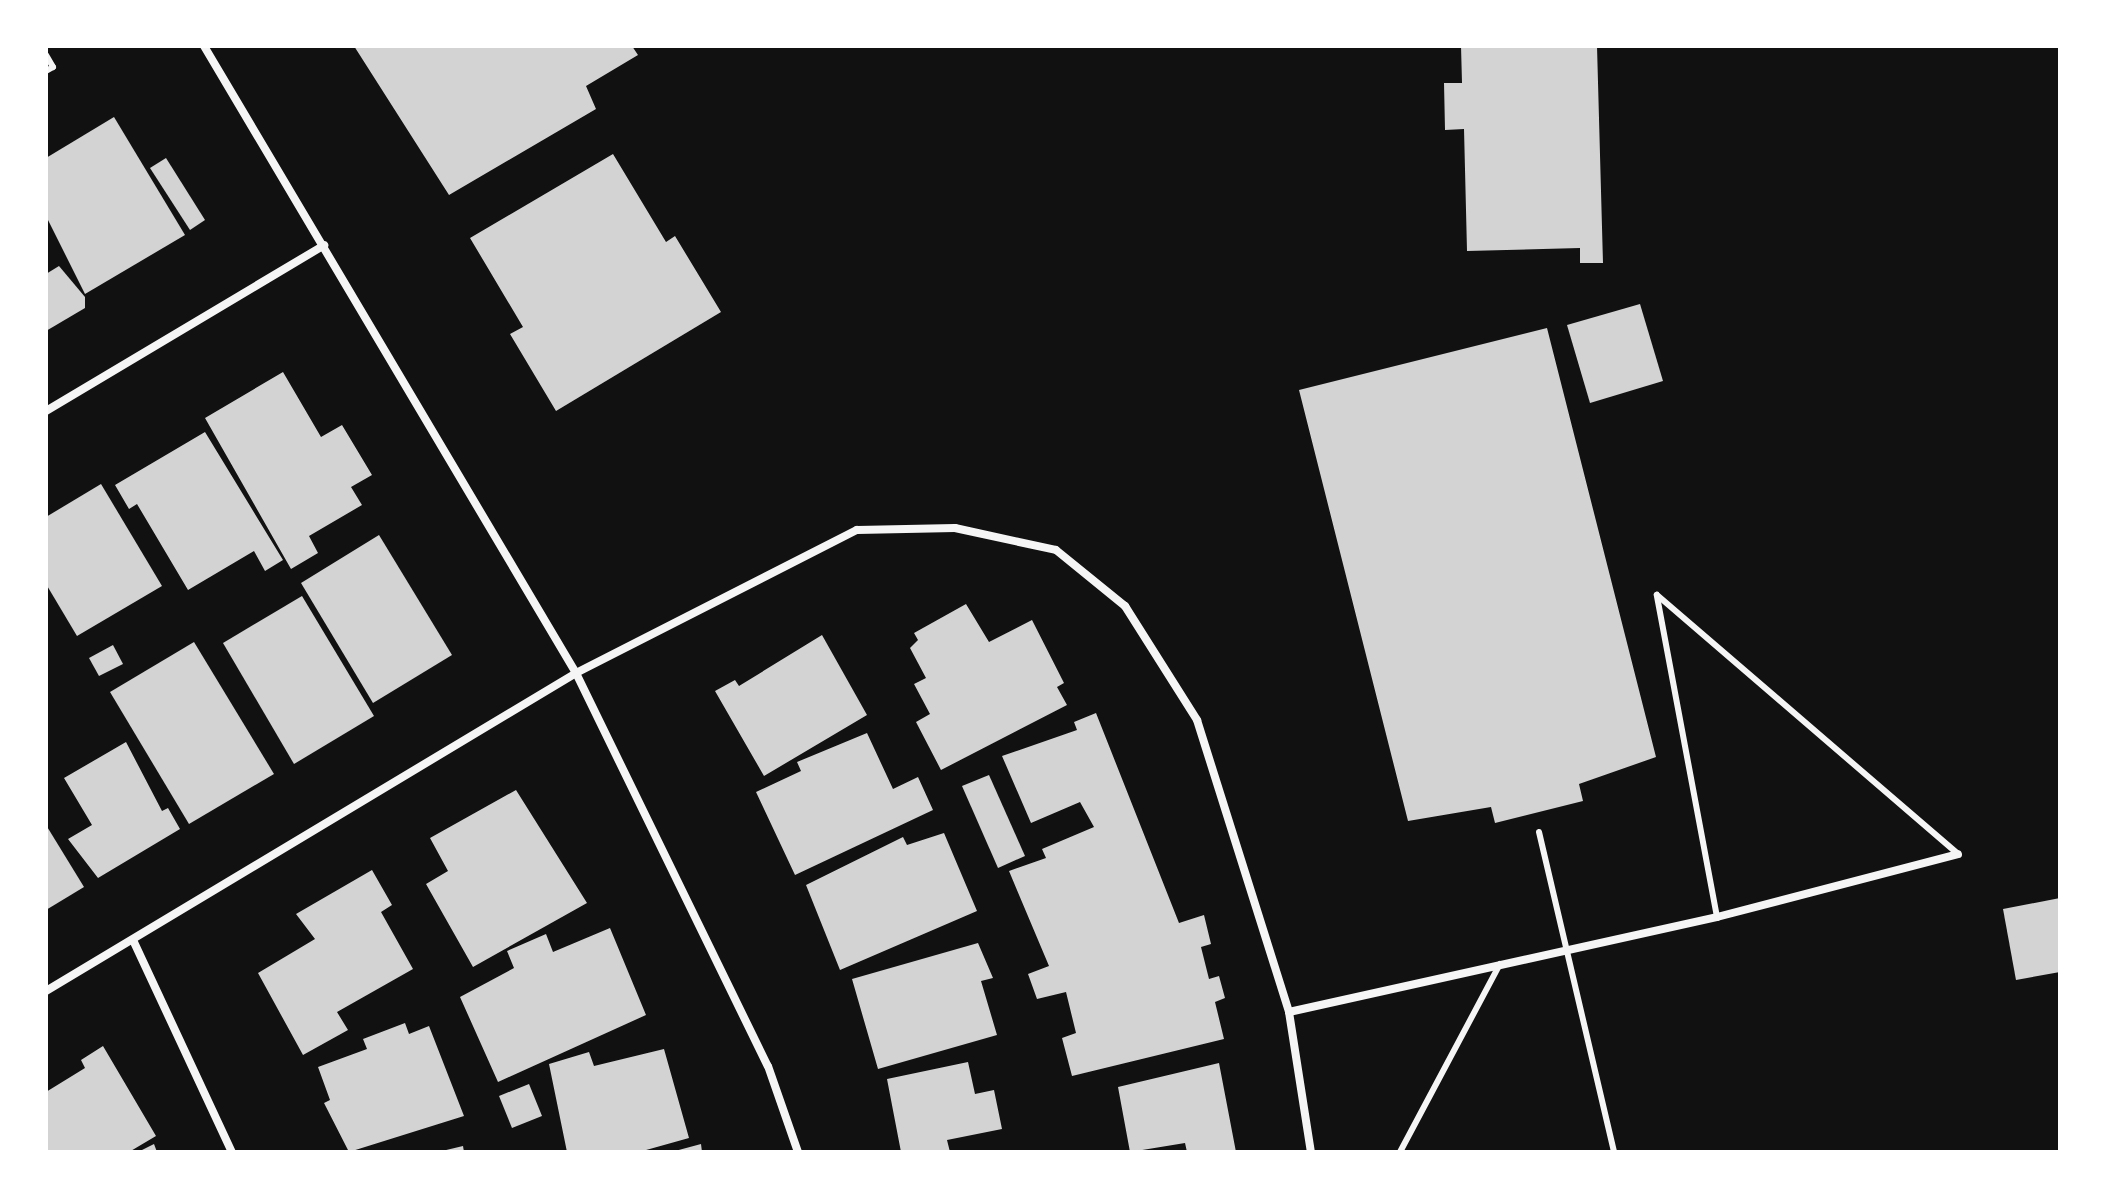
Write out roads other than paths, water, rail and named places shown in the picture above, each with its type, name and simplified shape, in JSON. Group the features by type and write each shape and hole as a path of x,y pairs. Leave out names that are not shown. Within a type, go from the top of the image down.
{"street":[{"path":"204,46 576,673 768,1066 798,1152"},
{"path":"46,411 324,245"},
{"path":"46,991 576,673 857,530 955,528 1056,550 1125,606 1197,720 1289,1012 1311,1152"},
{"path":"1289,1012 1717,917 1958,854"},
{"path":"133,940 232,1152"}],"lane":[{"path":"46,55 53,67 46,71"},
{"path":"1717,917 1657,595 1958,854"},
{"path":"1539,832 1571,948 1614,1152"},
{"path":"1400,1152 1500,964"}]}
